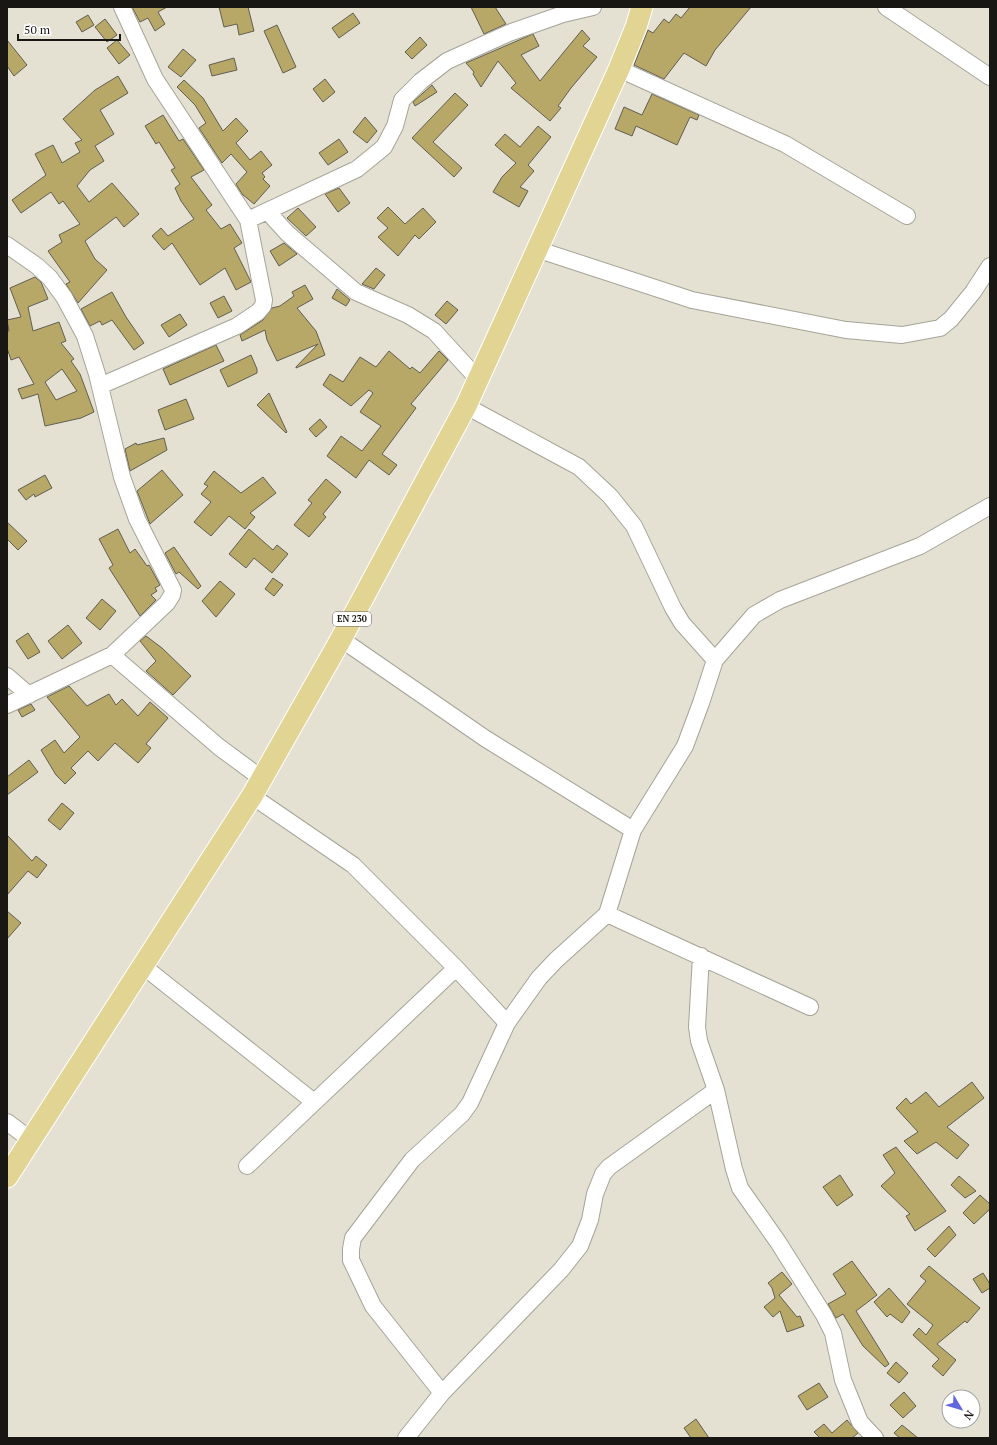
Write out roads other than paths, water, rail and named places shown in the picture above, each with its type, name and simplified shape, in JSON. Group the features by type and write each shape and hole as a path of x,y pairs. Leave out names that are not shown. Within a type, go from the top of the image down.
{"main road":[{"name":"EN 230","path":"7,1177 256,787 341,639 466,406 477,378 619,69 636,28 642,7"},
{"name":"EN 230","path":"636,28 651,7"}],"street":[{"path":"100,386 237,326 258,312 263,306 264,300 248,220 155,79 122,7"},
{"path":"248,220 268,212 357,169 384,147 395,126 402,100 421,81 447,61 509,33 563,14 593,7"},
{"path":"885,7 990,77"},
{"path":"619,69 785,144 907,216"},
{"path":"268,212 287,233 356,292 417,320 434,331 477,378"},
{"path":"7,245 37,266 50,278 64,297 86,336 100,386 122,478 137,519 173,590 167,603 112,655 7,705"},
{"path":"536,249 692,300 846,330 902,335 940,328 951,319 973,292 990,266"},
{"path":"466,406 579,467 610,496 634,526 673,608 682,623 715,660"},
{"path":"442,1393 373,1306 350,1260 353,1238 412,1160 462,1114 470,1103 507,1023 539,978 556,960 607,914 633,830 685,746 715,660 754,615 780,600 920,546 990,506"},
{"path":"341,639 486,739 633,830"},
{"path":"112,655 219,748 256,787 353,865 456,968 507,1023"},
{"path":"7,676 29,695"},
{"path":"607,914 810,1007"},
{"path":"701,956 697,1027 699,1041 716,1090 734,1170 740,1188 778,1242 834,1333 843,1380 860,1422 876,1438"},
{"path":"143,966 314,1102"},
{"path":"247,1166 456,968"},
{"path":"406,1438 442,1393 561,1270 580,1246 590,1220 595,1194 603,1174 609,1167 716,1090"},
{"path":"7,1122 31,1140"}]}
